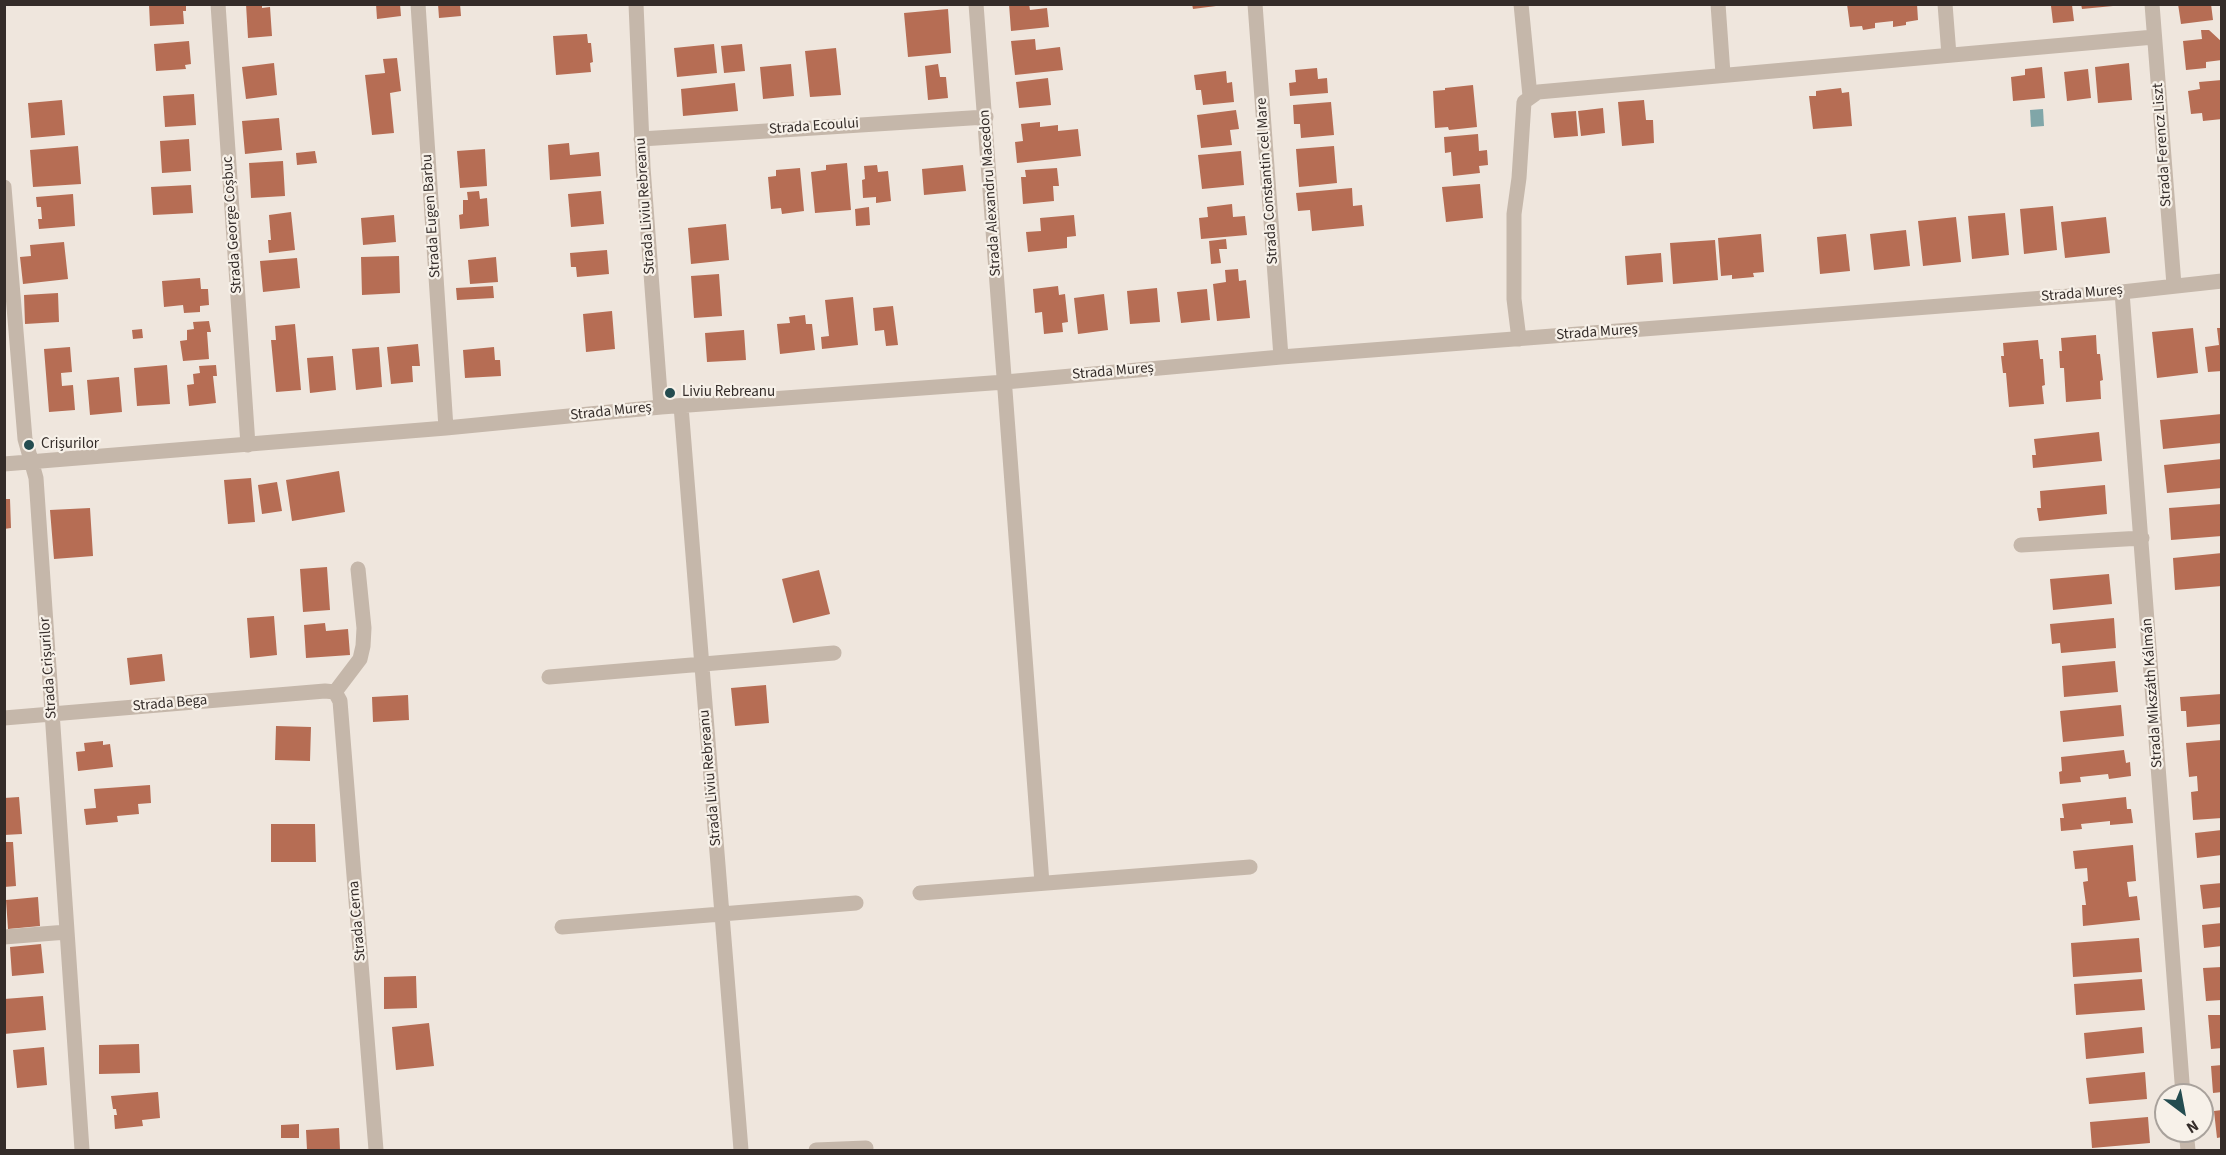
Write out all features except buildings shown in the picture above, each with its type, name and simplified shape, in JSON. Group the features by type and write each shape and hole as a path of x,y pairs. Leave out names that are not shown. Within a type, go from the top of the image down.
{"street":[{"name":"Strada George Coșbuc","path":"218,4 248,445"},
{"name":"Strada Eugen Barbu","path":"418,4 446,429"},
{"name":"Strada Liviu Rebreanu","path":"636,4 641,139 661,406"},
{"name":"Strada Alexandru Macedon","path":"976,4 1042,883"},
{"name":"Strada Constantin cel Mare","path":"1255,4 1281,357"},
{"path":"1521,4 1530,96"},
{"path":"1718,4 1723,74"},
{"path":"1945,4 1949,55"},
{"name":"Strada Ferencz Liszt","path":"2152,4 2174,285"},
{"path":"1519,339 1514,299 1514,214 1524,102 1538,92 2154,37"},
{"name":"Strada Ecoului","path":"641,139 986,117"},
{"name":"Strada Crișurilor","path":"4,187 25,439 36,478 82,1150"},
{"name":"Strada Mureș","path":"4,464 446,429 661,406 1005,382 1281,357 2122,291 2222,281"},
{"name":"Strada Mikszáth Kálmán","path":"2122,291 2182,1083"},
{"name":"Strada Liviu Rebreanu","path":"681,406 741,1150"},
{"path":"2021,545 2142,538"},
{"path":"335,692 360,659 363,646 364,628 358,569"},
{"path":"549,677 834,653"},
{"name":"Strada Bega","path":"4,718 335,692"},
{"name":"Strada Cerna","path":"335,692 340,701 376,1150"},
{"path":"920,892 1250,867"},
{"path":"562,927 855,903"},
{"path":"4,937 67,932"},
{"path":"816,1150 866,1148"}],"water":[{"path":"2043,109 2044,126 2031,127 2030,110"}],"place":[{"name":"Liviu Rebreanu","path":"670,393"},
{"name":"Crișurilor","path":"29,445"}]}
